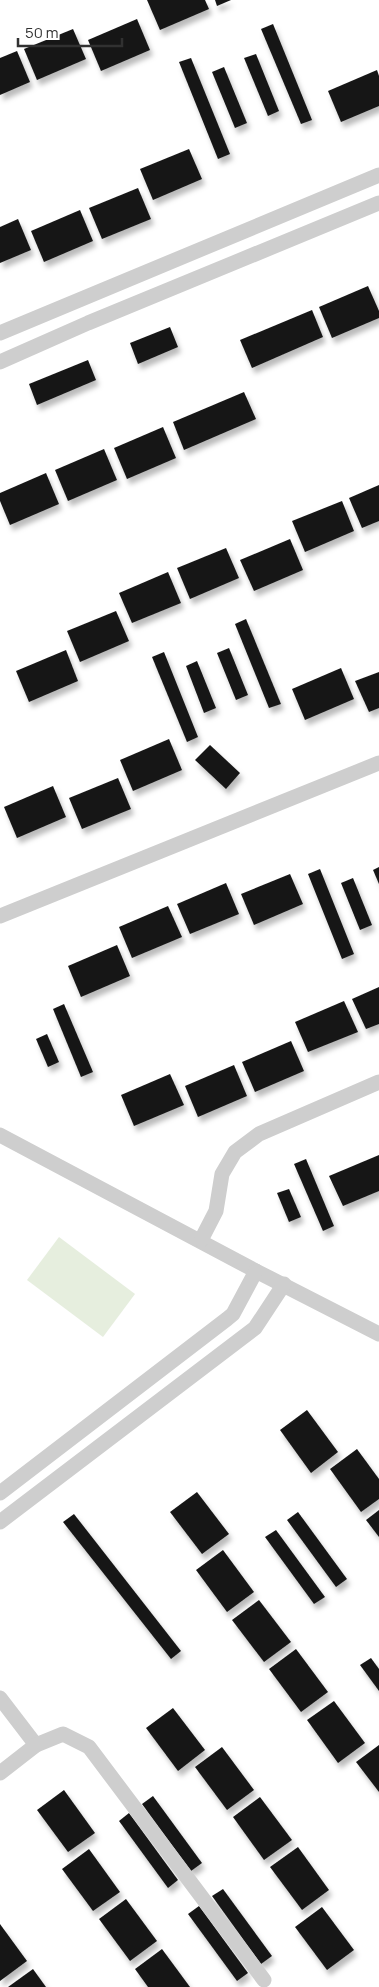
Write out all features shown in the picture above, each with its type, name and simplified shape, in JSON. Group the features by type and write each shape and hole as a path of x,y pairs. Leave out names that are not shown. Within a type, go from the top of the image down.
{"street":[{"path":"0,333 379,175"},
{"path":"0,362 88,323 379,203"},
{"path":"0,916 379,763"},
{"path":"201,1240 216,1211 222,1174 235,1152 259,1134 379,1082"},
{"path":"0,1135 379,1334"},
{"path":"0,1493 233,1314 256,1271"},
{"path":"0,1522 255,1328 284,1284"},
{"path":"0,1698 36,1745"},
{"path":"0,1773 36,1745 62,1734 89,1747 264,1980"}],"green space":[{"path":"59,1237 135,1294 103,1337 27,1280"}],"building":[{"path":"147,0 205,0 209,9 160,30"},
{"path":"215,0 231,0 217,6"},
{"path":"137,19 150,50 101,71 88,40"},
{"path":"273,24 312,120 301,124 261,29"},
{"path":"73,29 86,59 37,80 24,49"},
{"path":"17,51 30,82 0,95 0,58"},
{"path":"256,54 279,111 268,116 244,58"},
{"path":"191,58 230,154 218,159 179,62"},
{"path":"224,67 247,123 235,128 212,72"},
{"path":"377,70 379,76 379,106 341,122 328,91"},
{"path":"189,149 202,179 153,200 140,169"},
{"path":"138,188 151,219 102,239 89,208"},
{"path":"80,210 93,241 44,262 31,231"},
{"path":"18,219 31,250 0,263 0,227"},
{"path":"368,286 379,311 379,318 332,338 319,307"},
{"path":"312,310 323,337 252,368 240,340"},
{"path":"170,327 178,347 138,364 130,343"},
{"path":"88,360 96,380 37,405 29,384"},
{"path":"244,392 256,419 184,450 173,422"},
{"path":"163,427 176,458 127,479 114,448"},
{"path":"104,449 117,480 68,501 55,470"},
{"path":"46,473 59,504 10,525 0,501 0,493"},
{"path":"379,485 379,521 362,528 349,498"},
{"path":"342,501 354,531 305,552 292,521"},
{"path":"290,539 303,570 254,591 240,560"},
{"path":"226,548 239,578 190,599 177,568"},
{"path":"168,572 181,603 132,623 119,593"},
{"path":"116,611 129,641 80,662 67,631"},
{"path":"246,619 281,704 269,708 235,624"},
{"path":"229,648 248,695 236,700 217,653"},
{"path":"66,650 78,681 29,702 16,671"},
{"path":"164,652 198,737 187,742 152,657"},
{"path":"197,661 216,708 204,713 186,666"},
{"path":"341,668 354,699 305,720 292,689"},
{"path":"379,672 379,708 369,712 355,681"},
{"path":"169,739 182,770 133,791 120,760"},
{"path":"210,745 240,773 226,789 195,760"},
{"path":"118,778 131,809 82,829 69,798"},
{"path":"53,786 66,817 17,838 4,807"},
{"path":"379,867 379,884 373,870"},
{"path":"320,869 354,954 342,959 308,874"},
{"path":"290,874 303,904 254,925 241,894"},
{"path":"353,878 372,925 360,930 341,883"},
{"path":"226,883 239,914 190,934 177,904"},
{"path":"168,906 182,937 132,958 119,927"},
{"path":"117,945 130,976 81,997 68,966"},
{"path":"379,987 379,1024 366,1029 352,999"},
{"path":"344,1001 358,1032 308,1052 295,1022"},
{"path":"64,1004 93,1072 81,1077 53,1009"},
{"path":"47,1034 59,1062 48,1067 36,1039"},
{"path":"291,1041 304,1071 255,1092 242,1062"},
{"path":"234,1065 247,1096 198,1117 185,1086"},
{"path":"170,1074 184,1105 134,1126 121,1095"},
{"path":"379,1155 379,1191 343,1206 329,1176"},
{"path":"306,1159 334,1226 323,1231 294,1164"},
{"path":"289,1189 301,1217 289,1222 277,1193"},
{"path":"307,1410 338,1452 311,1473 280,1430"},
{"path":"357,1449 379,1479 379,1499 361,1512 330,1469"},
{"path":"197,1492 229,1534 202,1554 170,1512"},
{"path":"379,1510 379,1537 366,1520"},
{"path":"298,1512 347,1579 336,1587 287,1520"},
{"path":"74,1514 181,1651 171,1659 63,1522"},
{"path":"276,1530 325,1597 314,1604 265,1537"},
{"path":"223,1550 254,1592 227,1612 196,1570"},
{"path":"259,1600 291,1642 264,1662 232,1620"},
{"path":"296,1649 328,1692 301,1712 269,1669"},
{"path":"371,1658 379,1669 379,1691 360,1665"},
{"path":"334,1701 365,1743 338,1763 307,1720"},
{"path":"173,1708 205,1750 178,1771 146,1728"},
{"path":"379,1745 379,1792 356,1762"},
{"path":"222,1747 254,1790 227,1810 195,1767"},
{"path":"64,1790 95,1833 68,1852 37,1810"},
{"path":"153,1796 202,1863 191,1871 142,1804"},
{"path":"260,1797 292,1840 264,1860 233,1817"},
{"path":"129,1813 178,1880 168,1888 119,1821"},
{"path":"298,1847 329,1890 302,1910 270,1867"},
{"path":"89,1849 120,1892 93,1911 62,1869"},
{"path":"223,1889 272,1956 261,1964 212,1896"},
{"path":"126,1899 157,1941 130,1961 99,1919"},
{"path":"199,1906 248,1973 237,1981 188,1914"},
{"path":"322,1907 354,1950 327,1970 295,1927"},
{"path":"0,1924 27,1961 0,1981"},
{"path":"162,1949 190,1987 148,1987 135,1969"},
{"path":"33,1969 46,1987 8,1987"}]}
